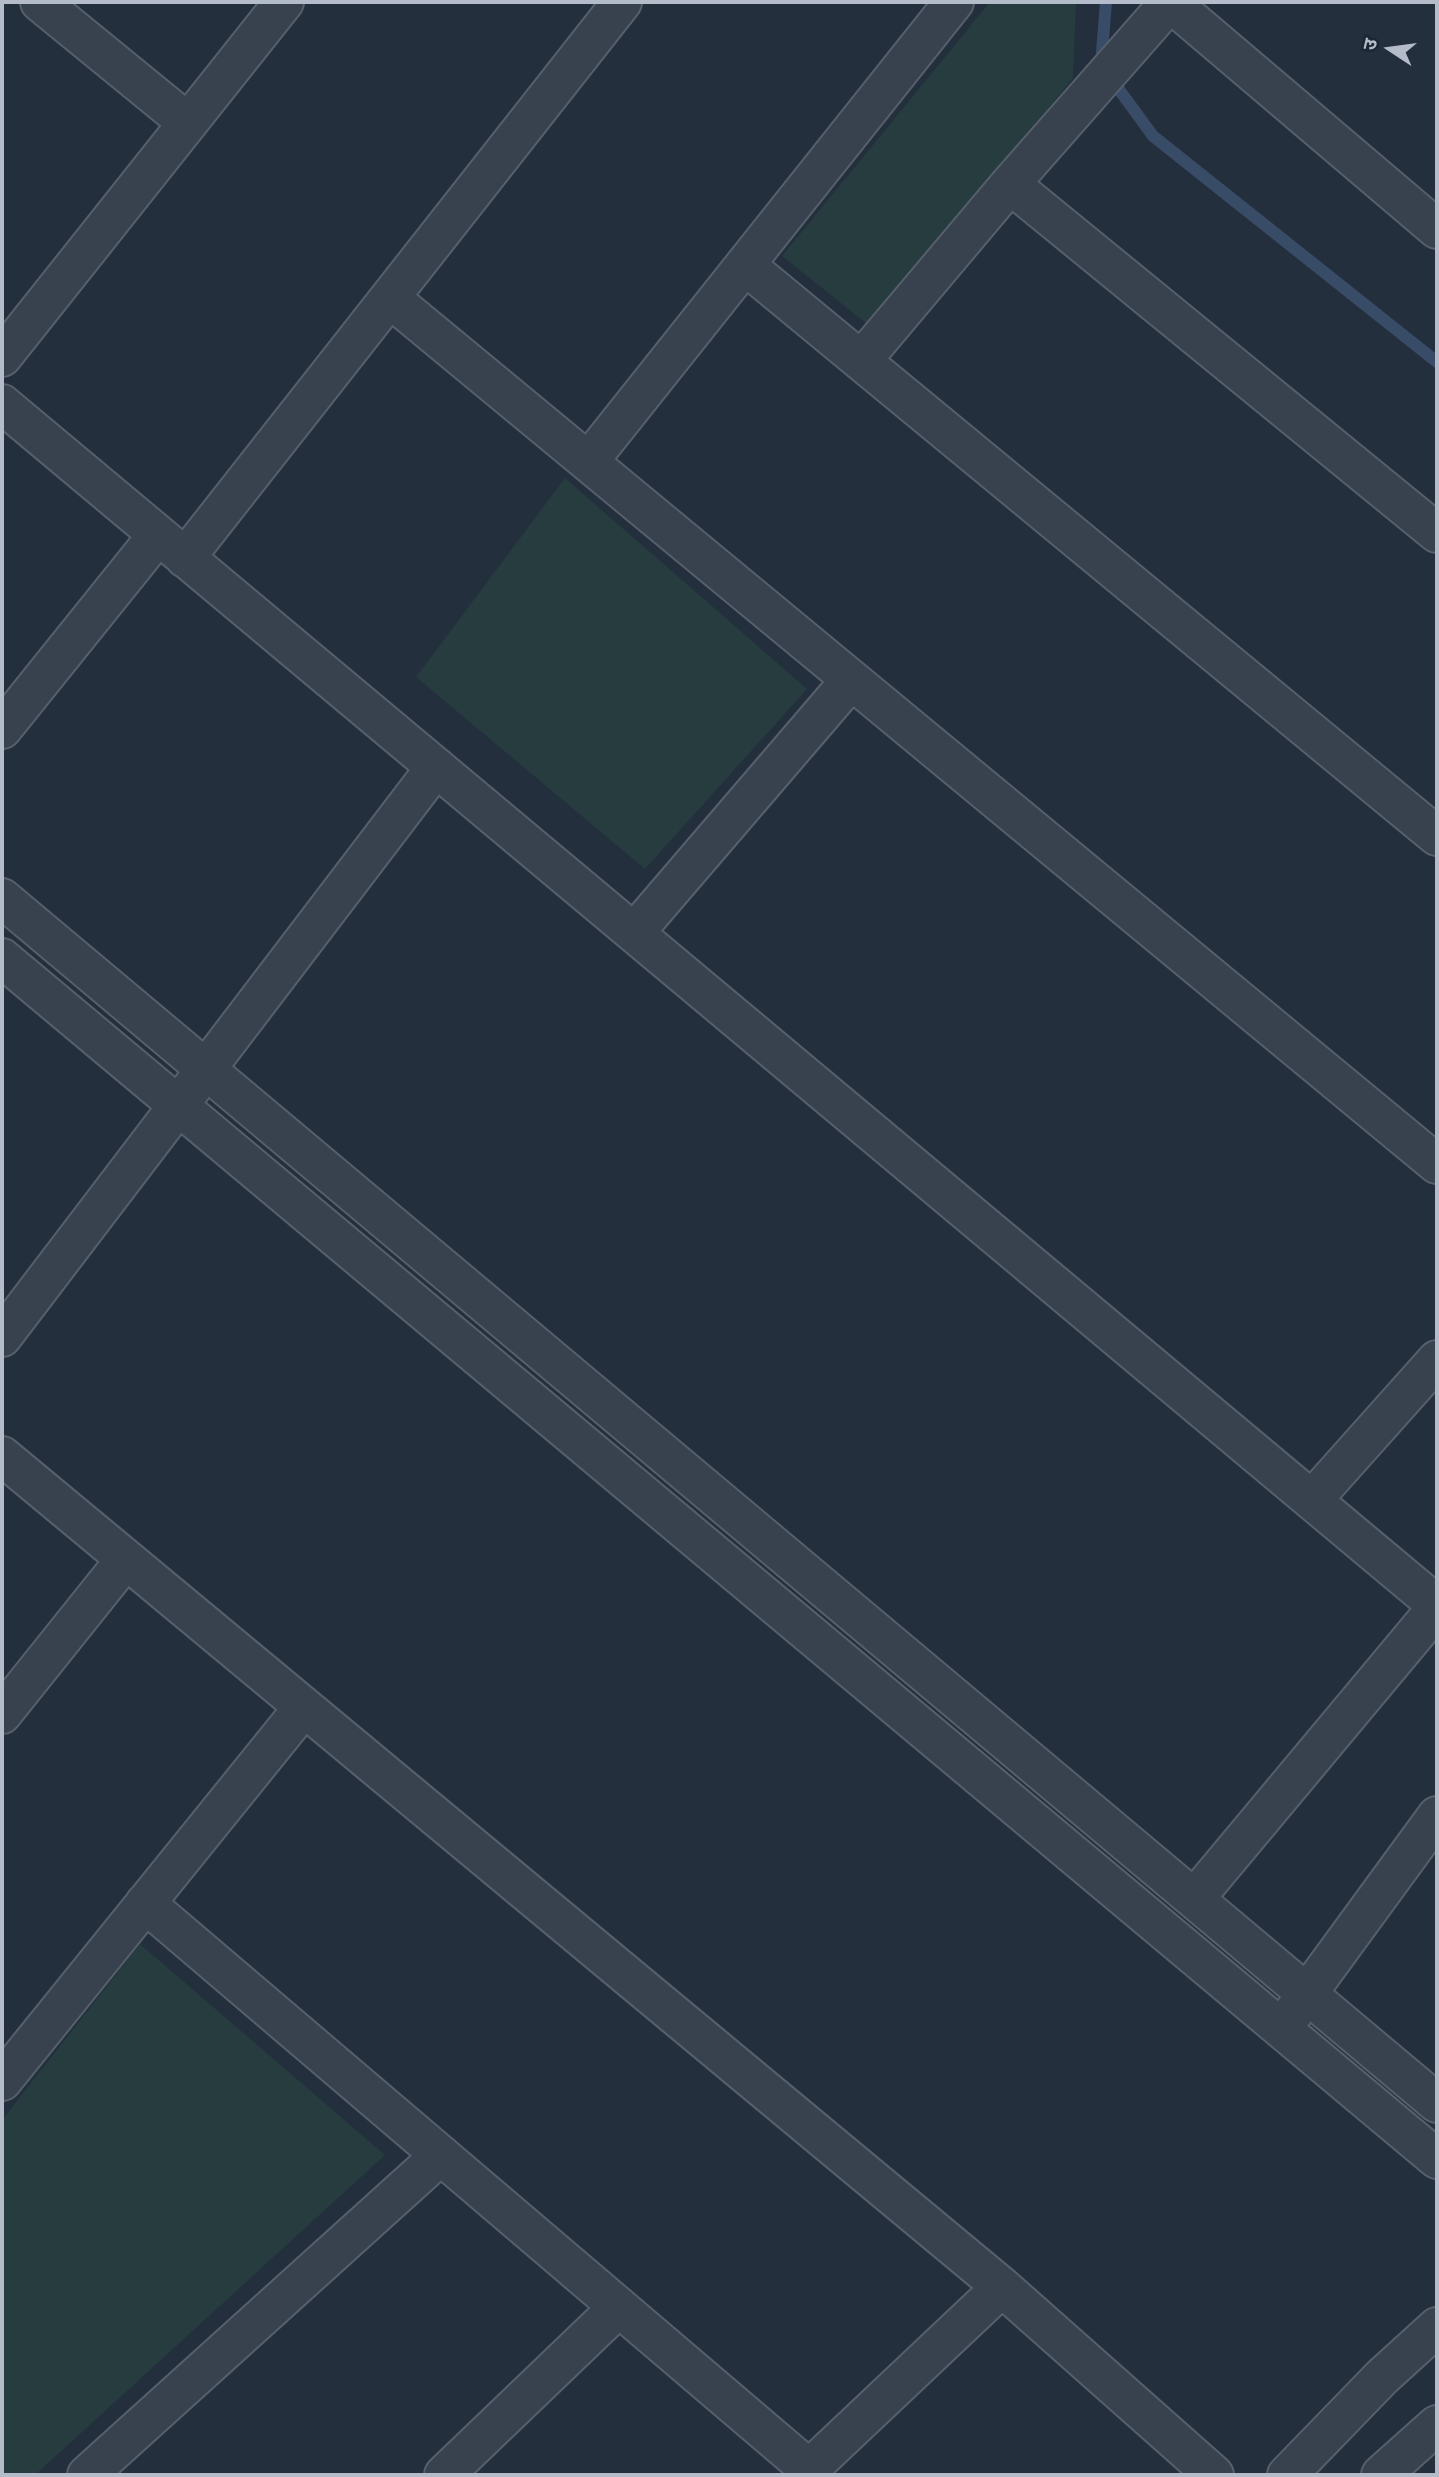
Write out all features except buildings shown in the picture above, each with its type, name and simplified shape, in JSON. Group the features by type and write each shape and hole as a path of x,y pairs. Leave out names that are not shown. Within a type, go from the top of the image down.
{"street":[{"path":"40,2 188,123"},
{"path":"2,357 284,2"},
{"path":"2,729 172,546 390,298 622,2"},
{"path":"588,462 954,2"},
{"path":"862,360 1010,184 1170,2 1437,229"},
{"path":"1010,184 1437,533"},
{"path":"745,265 1437,836"},
{"path":"390,298 1437,1164"},
{"path":"2,404 1437,1606 1195,1898"},
{"path":"634,933 851,680"},
{"path":"2,1337 436,767"},
{"path":"2,898 1437,2103"},
{"path":"2,958 1437,2160"},
{"path":"1312,1500 1437,1360"},
{"path":"2,1456 1002,2287 1214,2475"},
{"path":"2,1714 126,1559"},
{"path":"2,2081 304,1707"},
{"path":"1280,2027 1309,1995 1437,1816"},
{"path":"145,1903 619,2307 806,2472 1002,2287"},
{"path":"87,2475 440,2155"},
{"path":"444,2475 619,2307"},
{"path":"1287,2475 1382,2377 1437,2327"},
{"path":"1381,2475 1437,2425"}],"green space":[{"path":"990,2 1076,2 1073,78 872,328 782,256"},
{"path":"565,478 807,689 645,869 416,677"},
{"path":"140,1944 385,2155 35,2475 3,2475 2,2120"}],"waterway":[{"path":"1106,2 1101,65 1153,136 1437,362"}]}
